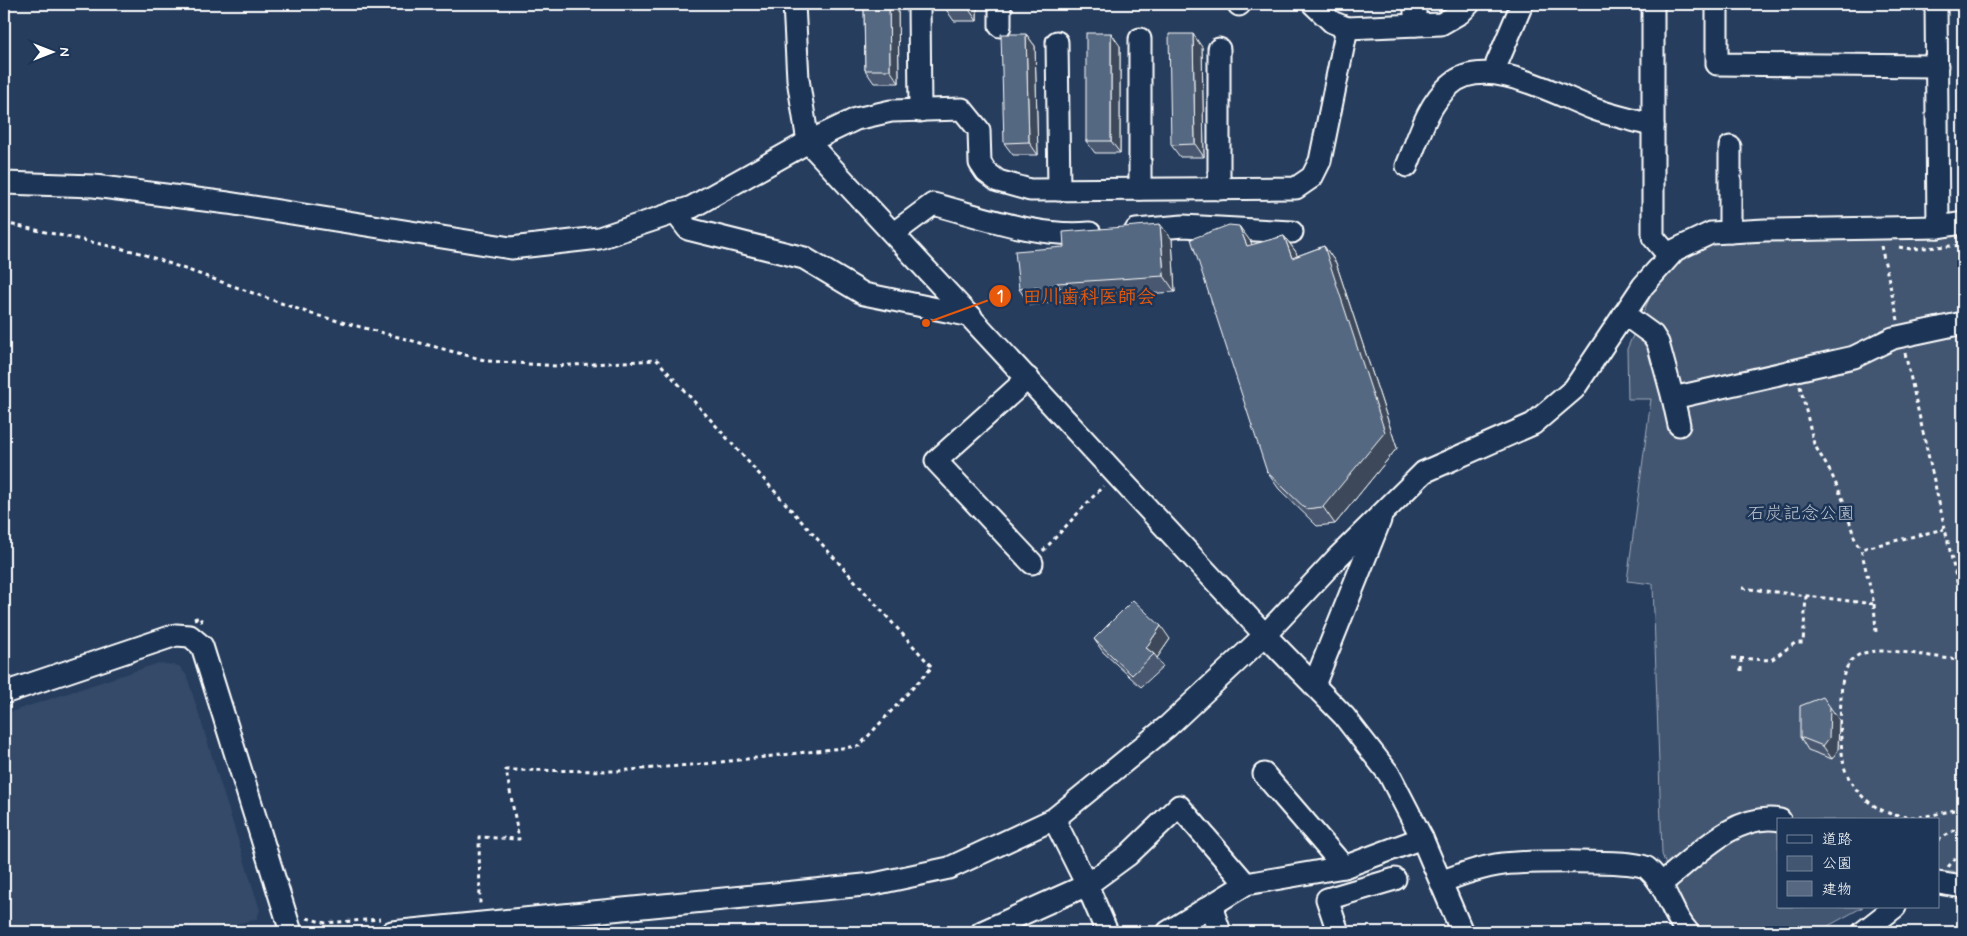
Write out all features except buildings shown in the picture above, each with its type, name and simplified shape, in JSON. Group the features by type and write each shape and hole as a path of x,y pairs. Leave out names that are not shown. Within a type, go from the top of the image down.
{"street":[{"path":"794,4 798,79 808,142 1265,635 1344,716 1389,774 1422,838 1462,932"},
{"path":"919,4 920,111"},
{"path":"1000,4 1000,26"},
{"path":"1313,4 1332,22 1347,28 1441,24 1460,13 1469,4"},
{"path":"1415,4 1415,25"},
{"path":"1496,73 1497,63 1522,4"},
{"path":"1653,4 1654,236 1669,256"},
{"path":"1716,4 1716,64 1937,66"},
{"path":"1936,4 1938,227"},
{"path":"4,183 94,186 209,201 511,248 599,238 692,207 808,142 856,120 891,111 962,109 979,130 980,163 986,172 998,181 1030,190 1296,188 1312,177 1320,161 1347,28"},
{"path":"1140,39 1140,190"},
{"path":"1057,42 1059,190"},
{"path":"1219,49 1219,189"},
{"path":"1407,166 1432,108 1451,83 1466,77 1496,73 1507,75 1596,110 1653,126"},
{"path":"1730,147 1730,232"},
{"path":"894,234 933,204 1038,231 1074,235 1183,226 1292,232"},
{"path":"675,212 688,229 804,258 864,294 971,316"},
{"path":"392,932 874,884 949,868 1054,819 1164,729 1265,635 1424,472 1533,424 1574,389 1643,286 1675,250 1711,233 1938,227 1963,223"},
{"path":"1624,314 1653,335 1658,343 1679,426"},
{"path":"1673,398 1854,356 1893,338 1963,323"},
{"path":"1028,378 936,461 1032,563"},
{"path":"1314,685 1382,513"},
{"path":"4,693 176,635 190,636 202,646 291,932"},
{"path":"1264,774 1344,867"},
{"path":"982,932 1087,885 1128,855 1179,806 1246,884"},
{"path":"1054,819 1108,932"},
{"path":"1662,883 1735,826 1753,820 1777,820"},
{"path":"1168,932 1246,884 1344,867 1422,838"},
{"path":"1441,882 1472,870 1504,864 1619,862 1646,866 1662,883 1682,926 1688,932"},
{"path":"1941,877 1963,887"},
{"path":"1338,932 1327,899 1396,879"},
{"path":"1211,906 1220,932"},
{"path":"1863,932 1894,908"}],"path":[{"path":"4,223 137,252 312,314 488,361 557,366 657,360 932,667 858,746 617,772 506,770 519,839 479,837 480,912"},
{"path":"1800,383 1814,444 1838,487 1856,542 1861,549 1874,604 1876,632"},
{"path":"1032,563 1115,472"},
{"path":"1861,549 1944,529"},
{"path":"1742,588 1874,604"},
{"path":"1732,658 1771,660 1795,643 1803,644 1806,596"},
{"path":"1963,660 1871,652 1856,657 1848,665 1843,681 1841,742 1845,771 1853,786 1878,809 1898,816 1911,817 1963,808"},
{"path":"1741,659 1741,675"},
{"path":"1940,839 1963,825"},
{"path":"1941,877 1963,850"}],"shaded area":[{"path":"159,663 179,666 187,676 260,910 257,919 202,932 4,932 4,714"}],"green space":[{"name":"石炭記念公園","path":"1963,236 1963,873 1940,871 1940,818 1777,818 1777,908 1861,908 1817,932 1702,932 1693,923 1678,900 1662,854 1653,584 1627,581 1651,399 1628,399 1627,349 1653,290 1684,255 1703,245 1762,239"}],"place":[{"name":"田川歯科医師会","path":"926,323"}]}
